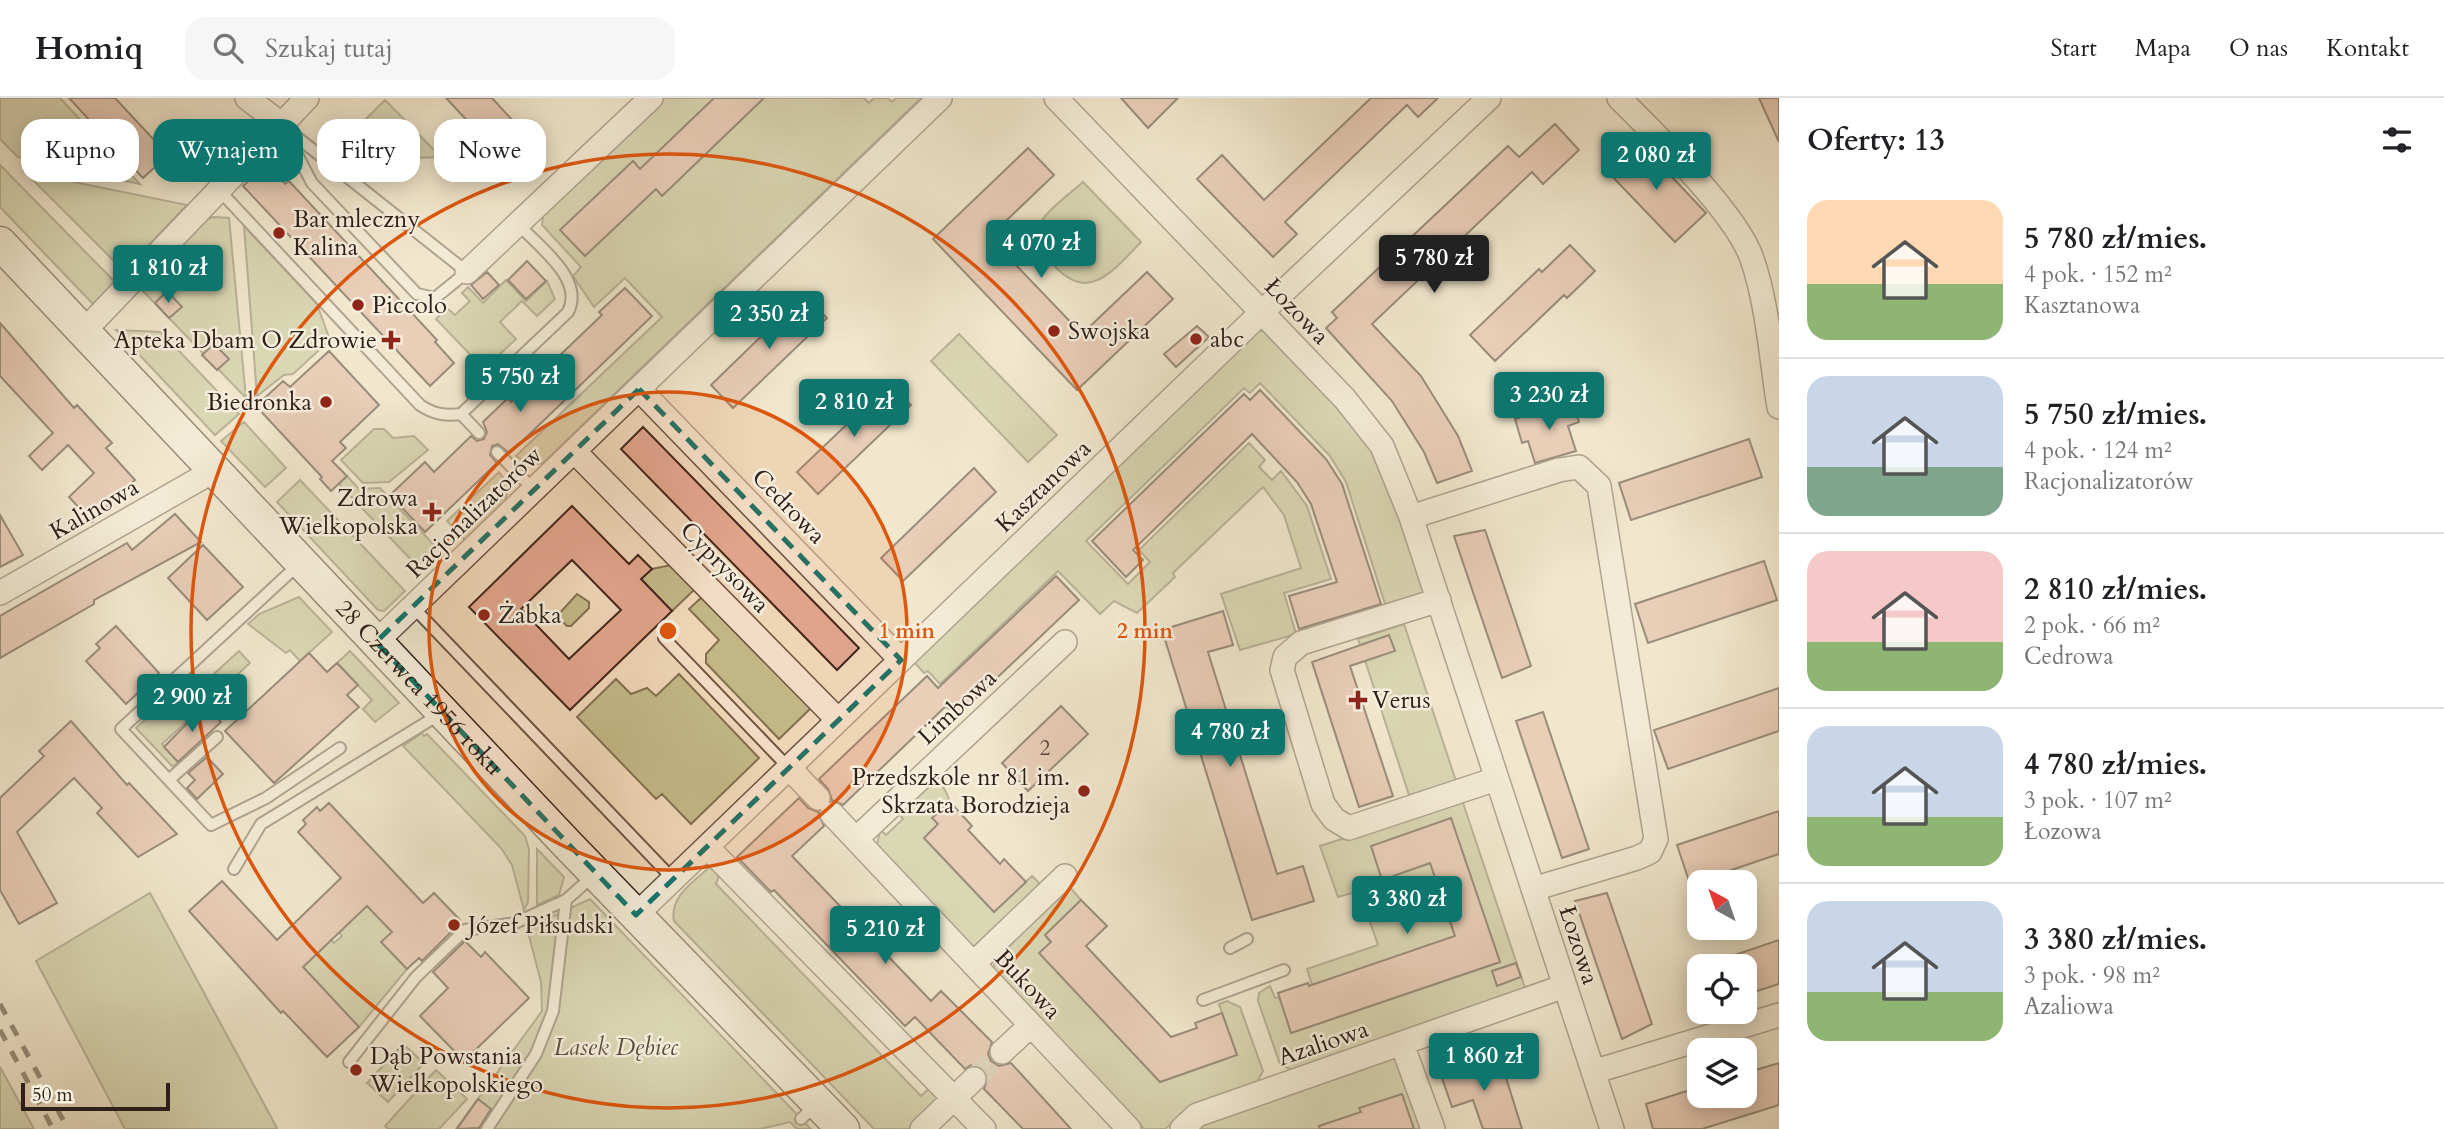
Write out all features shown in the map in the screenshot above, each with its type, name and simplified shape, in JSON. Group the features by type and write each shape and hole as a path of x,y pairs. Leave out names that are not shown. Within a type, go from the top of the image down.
{"street":[{"path":"247,98 274,119"},
{"path":"286,119 307,98"},
{"path":"467,272 651,98"},
{"name":"Racjonalizatorów","path":"376,642 940,98"},
{"name":"Łozowa","path":"1056,98 1368,425 1390,461 1411,517 1612,1129"},
{"name":"Kasztanowa","path":"636,915 1262,312 1489,98"},
{"path":"1619,98 1716,203 1747,248 1758,279 1779,407"},
{"path":"84,331 227,182"},
{"name":"28 Czerwca 1956 roku","path":"0,243 636,915 809,1111 843,1129"},
{"name":"Cedrowa","path":"639,389 901,660"},
{"name":"Cyprysowa","path":"574,451 838,720"},
{"path":"1411,517 1559,470 1579,467 1599,486 1656,839 1650,852 1637,858 1533,889"},
{"name":"Kalinowa","path":"0,593 215,470"},
{"path":"1438,600 1301,643 1284,657 1282,670 1323,804 1334,819 1349,828 1496,779"},
{"name":"Limbowa","path":"856,839 1065,642"},
{"name":"Bukowa","path":"789,768 1129,1129"},
{"path":"707,846 984,1129"},
{"path":"973,964 1065,876"},
{"name":"Azaliowa","path":"1182,1129 1197,1115 1566,986"},
{"path":"1593,1072 1779,1015"},
{"path":"1002,1052 1031,1025"},
{"path":"1402,1044 1433,1129"},
{"path":"922,1129 974,1079"}],"lane":[{"path":"303,142 467,272 435,299 417,294 312,183 303,166"},
{"path":"219,190 420,405 431,413 461,414 479,433"},
{"path":"461,414 568,312 573,302 573,289 566,277 518,224"},
{"path":"497,452 534,490"},
{"path":"301,563 121,729 211,825 266,798 340,748"},
{"path":"413,607 673,879"},
{"path":"664,638 789,768"},
{"path":"234,869 261,824 443,713"},
{"path":"169,780 216,737"},
{"path":"349,1062 416,977 464,930 515,923 566,900 596,874"},
{"path":"487,1129 536,1054 553,1011 566,900"},
{"path":"1230,948 1247,939"},
{"path":"1203,1000 1217,990 1284,970"}],"highlighted area":[{"path":"639,389 901,660 636,915 376,642"}],"green space":[{"path":"0,98 60,98 80,119 21,119 21,158 0,139"},
{"path":"661,98 864,98 869,103 874,98 887,98 892,102 896,98 921,98 543,463 529,465 516,456 662,317 625,278 594,307 573,276 581,267 542,225 544,209"},
{"path":"385,100 404,119 366,119"},
{"path":"420,136 434,150 434,157 420,158"},
{"path":"0,165 115,282 93,304 0,207"},
{"path":"35,182 74,182 187,205 124,271"},
{"path":"1083,182 1141,242 1108,274 1101,279 1085,283 1066,276 1057,269 1040,239 1043,219 1056,204"},
{"path":"213,217 229,218 246,398 140,288 199,223"},
{"path":"244,226 317,304 330,340 293,374 284,375 257,396"},
{"path":"506,280 526,301 547,281 555,299 537,316 522,301 500,322 516,339 484,369 436,319 447,308 455,315 470,301 462,293 468,287 483,303"},
{"path":"116,330 161,332 239,414 215,435"},
{"path":"1257,331 1266,331 1324,389 1364,435 1375,452 1398,504 1425,595 1386,607 1346,482 1330,456 1260,383 1250,393 1244,388 1086,541 1128,584 1150,562 1139,550 1249,443 1265,460 1259,467 1272,480 1281,471 1307,506 1331,579 1284,593 1296,634 1240,650 1221,594 1301,568 1284,515 1263,487 1173,573 1175,577 1137,613 1114,601 1100,614 1058,571 940,684 928,671 924,673 914,662"},
{"path":"959,334 1057,435 1028,462 931,361"},
{"path":"244,422 286,468 265,487 221,441"},
{"path":"374,429 384,429 393,438 414,436 428,450 389,482 363,483 341,460"},
{"path":"499,472 509,486 505,501 465,540 447,521"},
{"path":"347,476 359,489 380,488 437,548 417,566 339,484"},
{"path":"300,480 405,591 384,611 378,610 277,502"},
{"path":"671,565 695,589 672,611 641,579 652,569"},
{"path":"577,594 589,602 589,608 571,626 567,626 557,616"},
{"path":"299,597 332,632 300,661 290,650 286,653 248,624 259,614"},
{"path":"702,597 811,708 779,739 706,663 706,654 719,640 689,609"},
{"path":"1404,624 1456,781 1409,795 1358,639"},
{"path":"239,651 250,663 162,744 178,762 173,767 136,728 182,685 191,695"},
{"path":"350,651 399,703 375,722 363,709 372,700 337,663"},
{"path":"679,674 759,758 691,824 662,794 656,799 577,717 616,679 631,694 647,688 656,696"},
{"path":"422,733 424,736 427,734 525,836 529,849 528,902 524,910 512,865 501,848 403,746"},
{"path":"930,780 941,785 950,802 933,818 938,824 924,838 994,912 1032,876 1040,884 1040,891 972,949 877,846 880,829 886,835 903,819 897,811"},
{"path":"1462,800 1526,991 1293,1071 1280,1064 1258,1001 1259,993 1270,986 1275,998 1279,997 1292,1033 1500,962 1451,819 1382,879 1434,862 1433,871 1453,931 1458,937 1312,985 1307,969 1378,945 1359,891 1338,897 1320,846"},
{"path":"537,849 564,877 559,895 537,905"},
{"path":"711,866 721,870 716,884 921,1096 932,1086 937,1091 937,1103 910,1129 874,1129 674,921 673,912 679,897"},
{"path":"1069,886 1081,900 1045,935 1160,1082 1237,1055 1219,1004 1227,1001 1240,1007 1263,1071 1257,1082 1193,1105 1165,1129 1144,1129 994,969 995,956"},
{"path":"150,893 277,1128 125,1129 36,961"},
{"name":"Lasek Dębiec","path":"590,899 811,1129 797,1129 790,1122 760,1129 456,1129 542,1011 541,982 527,928"},
{"path":"364,902 383,922 399,926 382,942 407,969 359,1027 303,967 331,940 334,943 342,936 339,932"},
{"path":"403,1044 424,1063 388,1102 367,1083"},
{"path":"1396,1051 1425,1129 1190,1129"},
{"path":"0,1067 34,1129 0,1129"},
{"path":"436,1070 467,1099 439,1129 388,1129 385,1126"}],"building":[{"path":"69,98 115,98 135,119 88,119"},
{"path":"446,98 492,98 511,119 466,119"},
{"path":"714,98 764,98 662,196 656,189 585,256 560,230 633,161 640,169"},
{"path":"1121,98 1178,98 1148,128"},
{"path":"1371,98 1438,98 1418,117 1407,105 1285,222 1297,234 1273,257 1197,179 1222,155 1264,200"},
{"path":"1759,98 1779,98 1779,142"},
{"path":"139,124 153,139 153,169 143,178 139,174"},
{"path":"1555,124 1579,150 1543,184 1532,172 1372,324 1421,376 1458,436 1472,471 1437,483 1424,452 1392,401 1326,328 1337,318 1332,312 1508,146 1519,157"},
{"path":"1638,141 1706,213 1675,242 1607,171"},
{"path":"1028,148 1054,175 989,237 1082,334 1147,272 1173,299 1077,390 933,239"},
{"path":"247,182 290,182 437,340 435,342 454,363 430,386 243,186"},
{"path":"1570,245 1595,271 1567,298 1564,295 1495,361 1470,335 1539,269 1542,272"},
{"path":"527,261 546,281 526,299 508,280"},
{"path":"487,272 499,285 483,299 471,285"},
{"path":"625,288 652,316 512,451 508,452 498,444 492,446 490,455 497,463 425,532 390,495 425,462 434,472 471,436 477,441 484,439 487,432 483,422 508,398 511,402 602,315 599,312"},
{"path":"167,291 182,307 169,318 155,303"},
{"path":"804,295 827,318 733,408 711,385"},
{"path":"0,323 74,408 77,405 112,443 106,448 135,480 92,522 69,497 94,473 68,445 42,470 29,456 53,433 0,376"},
{"path":"1197,326 1209,337 1176,367 1164,354"},
{"path":"214,344 229,359 217,370 202,355"},
{"path":"329,351 379,405 340,442 346,448 332,461 347,476 331,491 320,479 322,477 256,406 283,381 290,387"},
{"path":"890,383 911,405 818,494 797,472"},
{"path":"1260,390 1326,459 1342,484 1381,604 1299,629 1289,596 1337,582 1311,504 1297,482 1252,434 1133,550 1143,560 1126,577 1092,541 1244,394 1250,400"},
{"path":"1572,401 1579,422 1568,426 1576,451 1535,463 1528,441 1522,443 1515,419"},
{"path":"643,427 859,648 837,670 621,449"},
{"path":"1749,439 1762,477 1631,520 1619,483"},
{"path":"974,468 996,492 903,581 881,558"},
{"path":"572,506 629,564 638,555 652,569 641,579 672,611 570,710 469,607","holes":["572,560 621,610 569,659 521,609"]},
{"path":"175,514 201,542 94,600 94,604 0,658 0,616 127,543 132,550"},
{"path":"0,515 23,555 0,567"},
{"path":"1485,530 1531,666 1502,678 1454,536"},
{"path":"203,545 243,587 207,620 168,578"},
{"path":"1764,561 1777,600 1648,643 1635,604"},
{"path":"1056,576 1079,600 960,713 955,716 946,706 843,805 832,800 828,789 819,779 927,676 938,688"},
{"path":"1223,611 1233,645 1208,652 1277,874 1303,866 1314,901 1252,920 1162,630"},
{"path":"116,626 159,673 126,704 86,661 100,648 96,644"},
{"path":"1389,635 1395,651 1350,666 1393,796 1359,807 1312,662"},
{"path":"309,653 327,672 337,663 358,685 347,695 359,707 274,783 225,731"},
{"path":"1779,688 1779,731 1668,769 1654,730"},
{"path":"205,705 221,722 178,762 164,747"},
{"path":"1061,706 1088,734 1028,791 1002,763"},
{"path":"1543,712 1589,849 1562,858 1516,721"},
{"path":"71,721 127,785 129,783 177,834 138,857 97,813 102,808 74,778 17,832 57,903 19,924 0,890 0,798 44,756 39,751"},
{"path":"207,757 223,774 197,799 187,788 195,780 188,773"},
{"path":"799,798 808,808 818,812 824,826 792,856 931,1001 941,991 992,1042 988,1054 991,1061 999,1066 1011,1063 1071,1129 1023,1129 984,1089 988,1076 984,1069 971,1065 965,1069 915,1017 905,1026 774,890 771,892 737,857"},
{"path":"950,802 972,826 968,830 1000,864 1004,859 1026,882 994,912 924,838 938,824 932,818"},
{"path":"329,803 423,903 434,893 460,920 422,961 419,958 407,969 381,942 392,932 367,906 303,967 359,1027 327,1057 283,1011 281,1013 189,911 222,881 277,940 341,878 298,832 306,824 303,820 317,807 320,811"},
{"path":"1779,811 1779,854 1732,870 1687,870 1687,875 1677,845"},
{"path":"1451,818 1500,962 1291,1033 1278,993 1308,983 1309,986 1455,936 1430,863 1382,880 1371,846"},
{"path":"1607,893 1652,1024 1622,1039 1575,901"},
{"path":"1081,900 1107,926 1086,946 1171,1037 1197,1028 1195,1023 1222,1013 1237,1055 1160,1082 1039,953 1051,942 1045,935"},
{"path":"1779,940 1779,984 1757,991 1757,954 1738,954"},
{"path":"465,941 481,957 485,952 529,998 464,1061 420,1016 448,988 433,972"},
{"path":"1516,963 1521,977 1497,986 1492,971"},
{"path":"1499,1055 1522,1129 1483,1129 1473,1100 1452,1107 1441,1075"},
{"path":"1779,1063 1779,1105 1702,1129 1653,1129 1646,1104 1687,1091 1687,1108 1757,1108 1757,1069"},
{"path":"1402,1094 1414,1129 1320,1129 1319,1126 1361,1112 1359,1108"},
{"path":"478,1099 491,1109 479,1128 457,1129"}],"tunnel":[{"path":"974,1079 1002,1052"}],"railway":[{"path":"0,1004 68,1129"},
{"path":"0,1030 53,1129"}],"place":[{"name":"Bar mleczny Kalina","path":"279,233"},
{"name":"Piccolo","path":"358,305"},
{"name":"Swojska","path":"1054,331"},
{"name":"abc","path":"1196,339"},
{"name":"Apteka Dbam O Zdrowie","path":"391,340"},
{"name":"Biedronka","path":"326,402"},
{"name":"Zdrowa Wielkopolska","path":"432,512"},
{"name":"Żabka","path":"484,615"},
{"name":"Verus","path":"1358,700"},
{"name":"Przedszkole nr 81 im. Skrzata Borodzieja","path":"1084,791"},
{"name":"Józef Piłsudski","path":"454,925"},
{"name":"Dąb Powstania Wielkopolskiego","path":"356,1070"}]}
